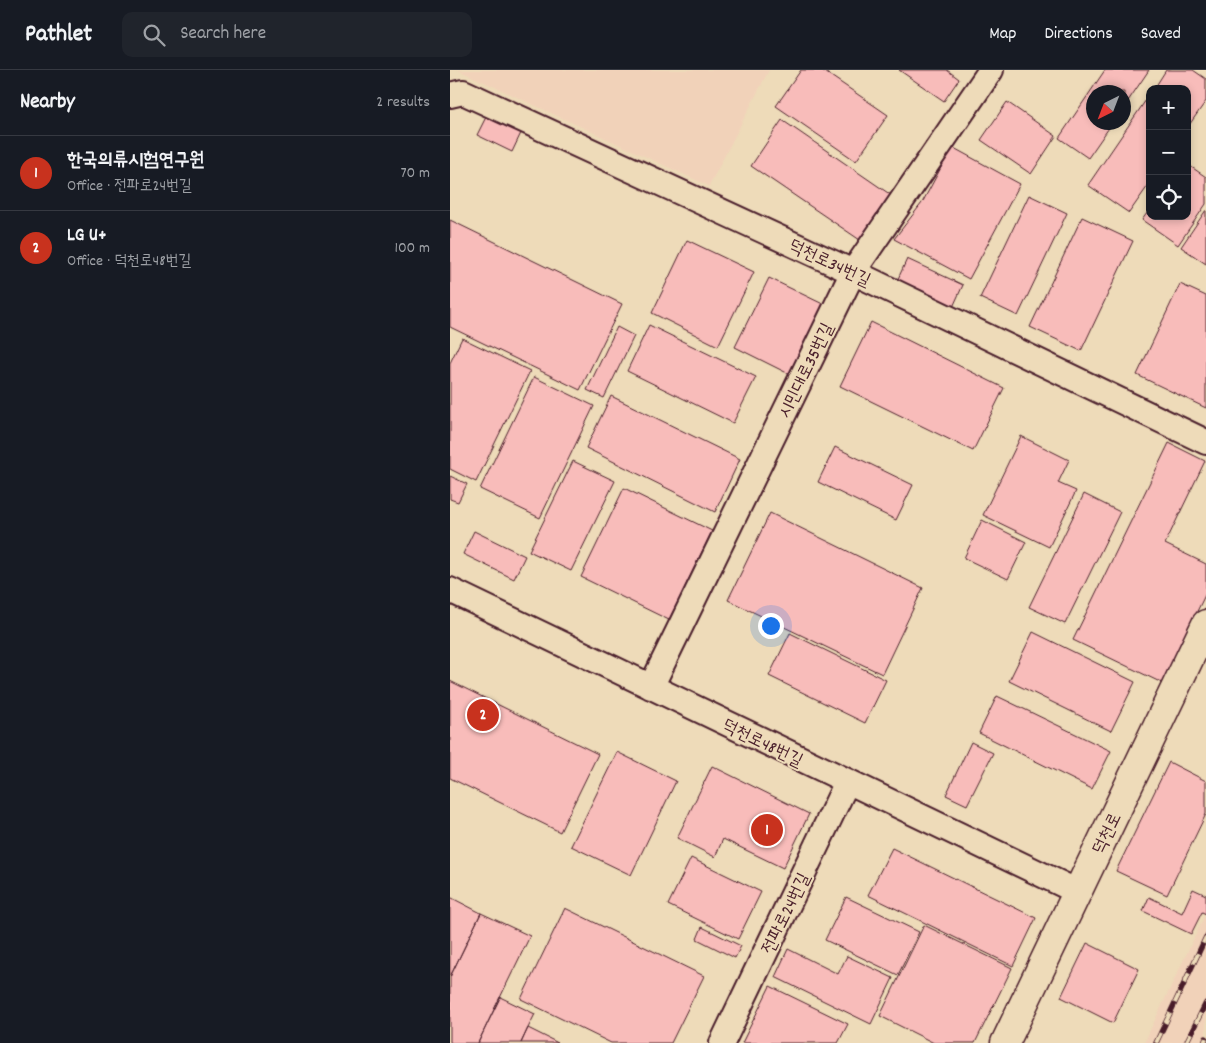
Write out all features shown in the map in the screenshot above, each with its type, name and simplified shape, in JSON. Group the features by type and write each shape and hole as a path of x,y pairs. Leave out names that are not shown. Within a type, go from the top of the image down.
{"street":[{"name":"시민대로35번길","path":"651,687 853,272 990,70"},
{"name":"덕천로34번길","path":"450,95 462,92 853,272 1206,442"},
{"name":"덕천로48번길","path":"450,590 1078,892"},
{"name":"덕천로","path":"1006,1043 1206,624"},
{"name":"전파로24번길","path":"722,1043 847,782"}],"shaded area":[{"path":"458,70 769,70 709,186"},
{"path":"1206,913 1206,1043 1144,1043"}],"building":[{"path":"801,70 822,70 888,115 856,161 776,106"},
{"path":"899,70 947,70 959,79 944,101"},
{"path":"1105,70 1149,70 1131,97 1131,85 1095,85"},
{"path":"1166,70 1193,70 1206,79 1206,101 1191,122 1191,85 1157,85"},
{"path":"1086,98 1086,130 1107,130 1088,158 1059,138"},
{"path":"1146,100 1146,189 1129,213 1088,185 1125,130 1131,130 1131,122"},
{"path":"1007,102 1056,136 1031,174 981,140"},
{"path":"486,117 521,133 512,152 477,135"},
{"path":"782,120 891,195 860,240 751,166"},
{"path":"952,147 1020,184 969,279 894,239 922,203"},
{"path":"1191,167 1206,177 1206,204 1178,245 1142,220 1146,214 1146,220 1191,220"},
{"path":"1029,195 1067,213 1018,316 980,298"},
{"path":"1206,210 1206,264 1181,247"},
{"path":"1082,217 1133,241 1081,351 1030,327"},
{"path":"450,220 622,304 580,390 450,327"},
{"path":"687,240 754,272 718,346 652,313"},
{"path":"907,259 963,285 953,307 897,281"},
{"path":"769,278 827,306 793,376 735,347"},
{"path":"1180,284 1206,296 1206,408 1137,375"},
{"path":"871,322 1004,388 973,451 840,386"},
{"path":"649,325 756,377 733,423 627,371"},
{"path":"617,327 634,336 604,398 587,390"},
{"path":"462,338 530,371 476,482 450,469 450,363"},
{"path":"534,377 594,406 540,518 480,489"},
{"path":"611,396 740,459 715,512 586,448"},
{"path":"1021,436 1069,460 1058,483 1076,491 1049,547 983,515"},
{"path":"1169,443 1205,461 1165,544 1206,564 1206,593 1162,683 1073,640"},
{"path":"835,447 913,485 896,520 818,482"},
{"path":"573,461 615,481 571,571 529,551"},
{"path":"450,476 467,484 458,502 450,499"},
{"path":"624,488 712,531 669,620 581,577"},
{"path":"1084,494 1120,512 1065,624 1029,607"},
{"path":"770,513 923,588 882,674 728,600"},
{"path":"982,520 1026,542 1008,579 964,558"},
{"path":"474,531 525,556 514,579 463,554"},
{"path":"1033,632 1135,682 1111,731 1009,681"},
{"path":"790,633 886,680 865,723 769,676"},
{"path":"450,681 598,754 560,832 450,778"},
{"path":"997,696 1111,751 1092,789 979,733"},
{"path":"971,742 993,753 967,805 946,795"},
{"path":"617,752 676,781 631,875 571,846"},
{"path":"1169,762 1206,781 1206,814 1167,895 1116,871"},
{"path":"712,766 809,814 783,868 723,839 715,857 677,838"},
{"path":"892,848 1036,918 1013,966 868,895"},
{"path":"691,858 761,892 738,939 668,905"},
{"path":"1193,889 1206,895 1206,914 1202,912 1191,934 1143,911 1149,897 1182,913"},
{"path":"450,897 481,913 450,977"},
{"path":"846,897 919,932 898,975 825,940"},
{"path":"565,908 704,976 671,1043 611,1043 521,999"},
{"path":"481,913 530,936 478,1043 452,1043 450,1042 450,977"},
{"path":"924,925 1012,968 975,1043 934,1043 880,1016"},
{"path":"702,927 741,946 735,958 697,939"},
{"path":"1087,943 1139,969 1113,1023 1061,997"},
{"path":"788,949 838,974 847,956 893,978 871,1024 775,977"},
{"path":"770,986 848,1024 838,1043 742,1043"},
{"path":"500,997 535,1014 521,1043 478,1043"},
{"path":"528,1028 558,1043 521,1043"}],"railway":[{"path":"1156,1043 1206,937"},
{"path":"1186,1043 1206,1003"},
{"path":"1204,1043 1206,1038"}],"place":[{"name":"LG U+","path":"483,715"},
{"name":"한국의류시험연구원","path":"767,830"}]}
